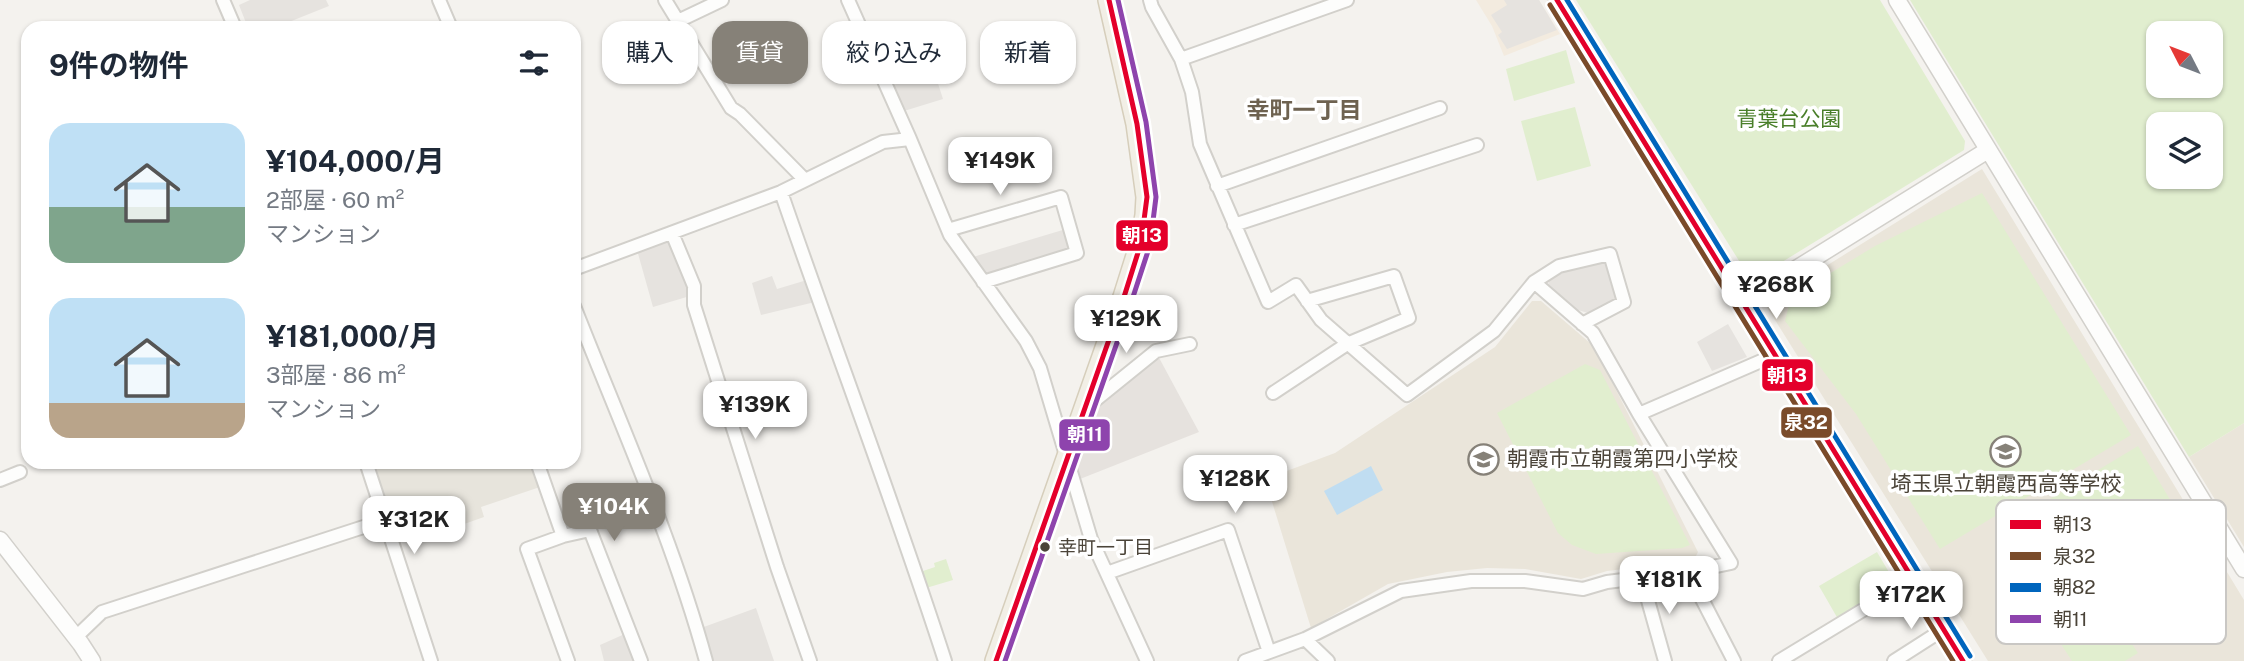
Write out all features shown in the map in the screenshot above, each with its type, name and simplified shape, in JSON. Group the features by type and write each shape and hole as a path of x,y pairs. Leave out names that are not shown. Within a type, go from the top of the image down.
{"main road":[{"path":"996,661 1124,297 1146,215 1143,157 1109,0"}],"street":[{"path":"223,0 232,21"},
{"path":"439,0 448,21"},
{"path":"665,0 678,21 722,0"},
{"path":"848,0 948,230 1027,341 1040,368 1091,539 1147,661"},
{"path":"1150,0 1181,59 1192,92 1200,144 1268,302 1296,285 1321,320 1407,395 1494,331 1534,282 1559,266 1610,254 1624,302 1582,324"},
{"path":"1181,59 1347,0"},
{"path":"1557,0 1963,661"},
{"path":"1897,0 2202,500"},
{"path":"698,53 732,108 805,180"},
{"path":"1217,186 1440,108"},
{"path":"581,266 781,192 883,142 910,139"},
{"path":"1234,225 1477,145"},
{"path":"1743,302 1988,150"},
{"path":"781,192 895,511 945,661"},
{"path":"948,230 1061,197 1077,253 983,282"},
{"path":"672,233 694,286 694,305 775,562 810,661"},
{"path":"1273,393 1346,344 1409,318 1394,276 1307,301"},
{"path":"1245,661 1305,639 1401,591 1484,581 1525,581 1583,589 1607,582 1688,572 1731,563 1639,414 1593,332 1534,282"},
{"path":"581,324 649,494 706,661"},
{"path":"1083,410 1156,351 1190,344"},
{"path":"1639,414 1775,355"},
{"path":"368,469 431,661"},
{"path":"539,469 563,536"},
{"path":"0,480 20,472"},
{"path":"76,637 102,612 385,520"},
{"path":"568,661 527,549 590,530 641,661"},
{"path":"1107,573 1228,530 1269,652"},
{"path":"0,540 5,558 76,637 92,661"},
{"path":"2226,540 2244,569"},
{"path":"1688,572 1734,661"},
{"path":"1642,579 1665,661"},
{"path":"1779,661 1914,579"},
{"path":"1897,660 1944,629"},
{"path":"1305,639 1328,661"}],"shaded area":[{"path":"250,0 326,0 329,6 292,21 245,21 239,5"},
{"path":"1476,0 1539,0 1560,34 1504,56 1492,26"},
{"path":"1504,0 1539,0 1557,30 1507,49 1498,35 1502,32 1491,15 1507,5"},
{"path":"938,84 943,99 904,111 893,85"},
{"name":"埼玉県立朝霞西高等学校","path":"1982,169 2183,500 1996,500 1996,644 2226,644 2226,570 2244,600 2244,661 1988,661 1765,304"},
{"path":"1066,229 1073,251 986,277 973,257"},
{"path":"668,238 688,283 690,296 653,307 637,250"},
{"path":"1609,257 1618,299 1588,313 1571,308 1548,288 1549,278 1564,266"},
{"path":"772,276 777,289 807,280 815,302 761,315 752,283"},
{"name":"朝霞市立朝霞第四小学校","path":"1532,301 1541,301 1590,343 1698,552 1696,556 1657,565 1607,571 1581,579 1525,569 1487,568 1447,572 1388,584 1311,628 1265,479 1335,453 1495,347"},
{"path":"1728,324 1747,357 1712,371 1697,342"},
{"path":"1157,354 1199,432 1080,479 1075,455 1092,407"},
{"path":"2244,423 2244,547 2226,518 2226,500 2215,500 2189,457"},
{"path":"377,469 534,469 540,487 481,507 484,517 450,529 447,522 395,540"},
{"path":"756,608 774,661 710,661 701,628"},
{"path":"627,633 636,661 604,661 600,645"}],"green space":[{"name":"青葉台公園","path":"1576,0 1880,0 1965,141 1964,150 1761,275 1746,272"},
{"path":"1910,0 2244,0 2244,423 2189,457"},
{"path":"1566,50 1575,83 1514,101 1506,69"},
{"path":"1575,107 1591,166 1537,181 1521,121"},
{"path":"1982,193 2131,435 2022,500 1996,500 1996,516 1940,549 1856,414 1785,321 1791,297 1875,246"},
{"path":"1585,364 1600,370 1690,545 1682,548 1596,554 1572,545 1558,533 1497,413"},
{"path":"2138,446 2170,500 2048,500"},
{"path":"1877,552 1896,584 1838,619 1819,586"},
{"path":"946,559 953,580 926,588 920,572 935,567 934,563"},
{"path":"2061,644 2132,644 2138,653 2125,661 2072,661"}],"water":[{"path":"1371,466 1383,490 1337,515 1324,491"}],"transit line":[{"name":"朝13","path":"996,661 1141,243 1147,197 1137,124 1109,0"},
{"name":"朝11","path":"1005,661 1150,245 1156,197 1146,122 1118,0"},
{"name":"朝13","path":"1557,0 1963,661"},
{"name":"朝82","path":"1567,0 1970,656"},
{"name":"泉32","path":"1550,5 1953,661"}],"place":[{"name":"埼玉県立朝霞西高等学校","path":"2006,452"},
{"name":"朝霞市立朝霞第四小学校","path":"1484,459"},
{"name":"幸町一丁目","path":"1045,547"}],"district":[{"name":"幸町一丁目","path":"1304,110"}]}
